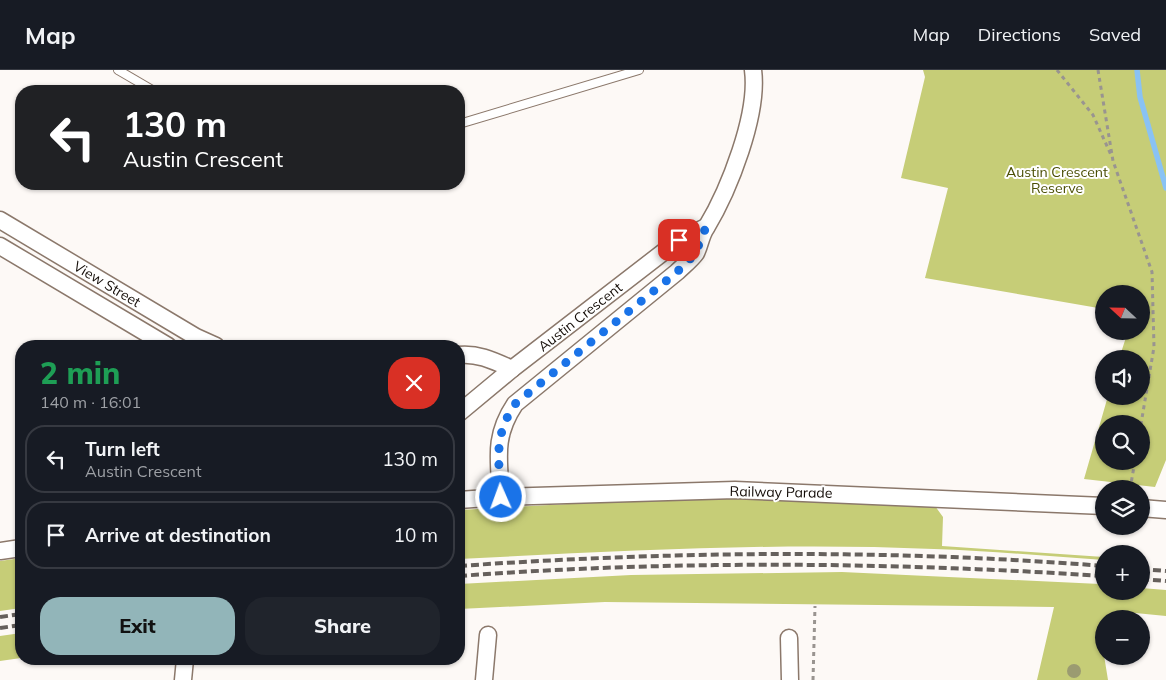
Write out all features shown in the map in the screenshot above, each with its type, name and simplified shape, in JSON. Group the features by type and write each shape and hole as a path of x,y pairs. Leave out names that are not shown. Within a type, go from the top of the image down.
{"street":[{"name":"Austin Crescent","path":"501,497 499,441 505,418 515,404 677,272 695,254 706,227 720,204 742,142 754,93 753,70"},
{"name":"View Street","path":"0,220 203,340"},
{"name":"Austin Crescent","path":"465,408 512,369 679,240 706,227"},
{"name":"View Street","path":"0,246 158,340"},
{"path":"465,354 489,358 512,369"},
{"name":"Railway Parade","path":"465,500 735,490 1095,506"},
{"path":"1150,509 1166,510"},
{"path":"0,551 15,549"},
{"path":"484,680 488,635"},
{"path":"790,638 790,680"},
{"path":"183,680 184,665"}],"lane":[{"path":"118,70 130,73 146,85"},
{"path":"465,122 639,70"}],"path":[{"path":"1057,70 1093,115 1113,161 1152,272 1154,347 1143,415"},
{"path":"1098,70 1113,161"},
{"path":"813,680 815,606"}],"green space":[{"name":"Austin Crescent Reserve","path":"923,70 1166,70 1166,460 1155,487 1150,486 1150,480 1084,479 1095,441 1095,470 1150,470 1150,415 1103,415 1105,405 1150,405 1150,350 1122,350 1125,340 1150,340 1150,285 1095,285 1095,307 925,278 948,188 901,178 925,77"},
{"path":"735,495 935,506 943,517 942,546 1095,556 1095,559 998,552 815,546 696,548 465,559 465,510"},
{"path":"15,559 15,609 0,611 0,561"},
{"path":"842,572 1095,584 1095,600 1150,600 1150,589 1166,590 1166,616 1150,614 1150,610 1095,610 1095,665 1106,665 1108,680 1037,680 1054,607 605,602 465,609 465,584 631,575"},
{"path":"15,634 15,659 0,661 0,636"}],"waterway":[{"path":"1137,70 1140,97 1166,188"}],"railway":[{"path":"465,566 620,557 781,554 943,557 1095,565"},
{"path":"465,576 620,567 701,565 943,568 1095,575"},
{"path":"1150,570 1166,571"},
{"path":"1150,580 1166,581"},
{"path":"0,617 15,615"},
{"path":"0,628 15,626"}],"route":[{"path":"501,497 499,441 500,430 505,418 515,404 677,272 695,254 706,227 679,240"}]}
